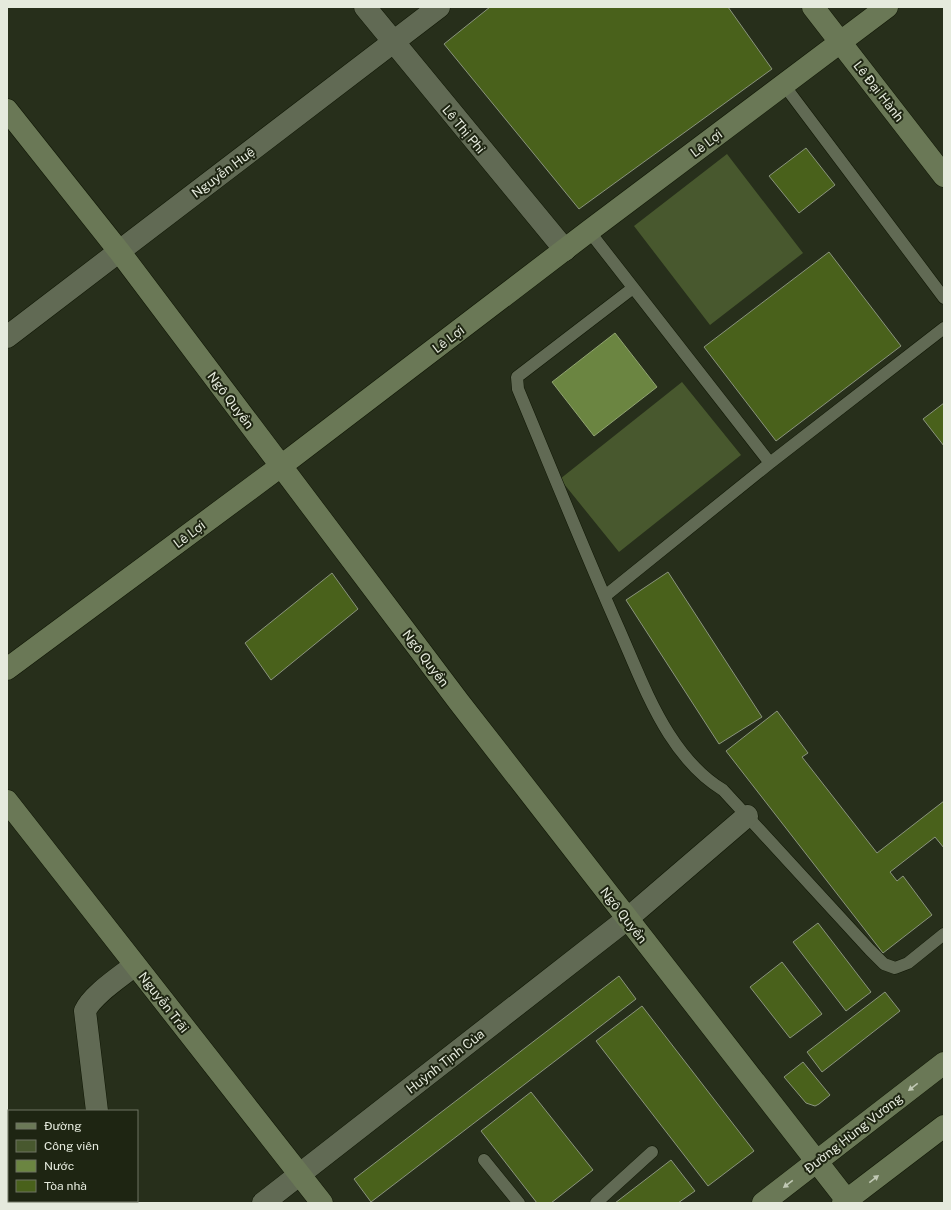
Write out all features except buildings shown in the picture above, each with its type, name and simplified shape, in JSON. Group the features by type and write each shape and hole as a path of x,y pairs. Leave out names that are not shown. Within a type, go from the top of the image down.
{"main road":[{"name":"Lê Đại Hành","path":"813,7 944,176"},
{"name":"Lê Lợi","path":"7,669 281,466 589,231 887,7"},
{"name":"Ngô Quyền","path":"7,110 119,252 459,702 627,919 818,1161 847,1202"},
{"name":"Nguyễn Trãi","path":"7,801 322,1203"},
{"name":"Đường Hùng Vương","path":"763,1203 944,1063"},
{"path":"847,1202 944,1126"}],"street":[{"name":"Lê Thị Phỉ","path":"365,7 565,250"},
{"name":"Nguyễn Huệ","path":"7,337 439,7"},
{"name":"Huỳnh Tịnh Của","path":"263,1203 627,919 747,816"},
{"path":"96,1110 85,1011 87,1005 93,998 135,965"}],"lane":[{"path":"784,84 944,298"},
{"path":"589,231 770,463"},
{"path":"633,288 517,377 518,389 605,596 654,707 669,734 695,769 711,783 723,790 884,964 896,968 908,963 944,934"},
{"path":"605,596 770,463 944,328"},
{"path":"596,1203 652,1152"},
{"path":"484,1160 519,1203"}],"green space":[{"path":"727,154 803,253 710,325 634,226"},
{"path":"682,382 741,455 619,552 560,479"}],"water":[{"path":"615,333 657,387 594,436 552,382"}]}
